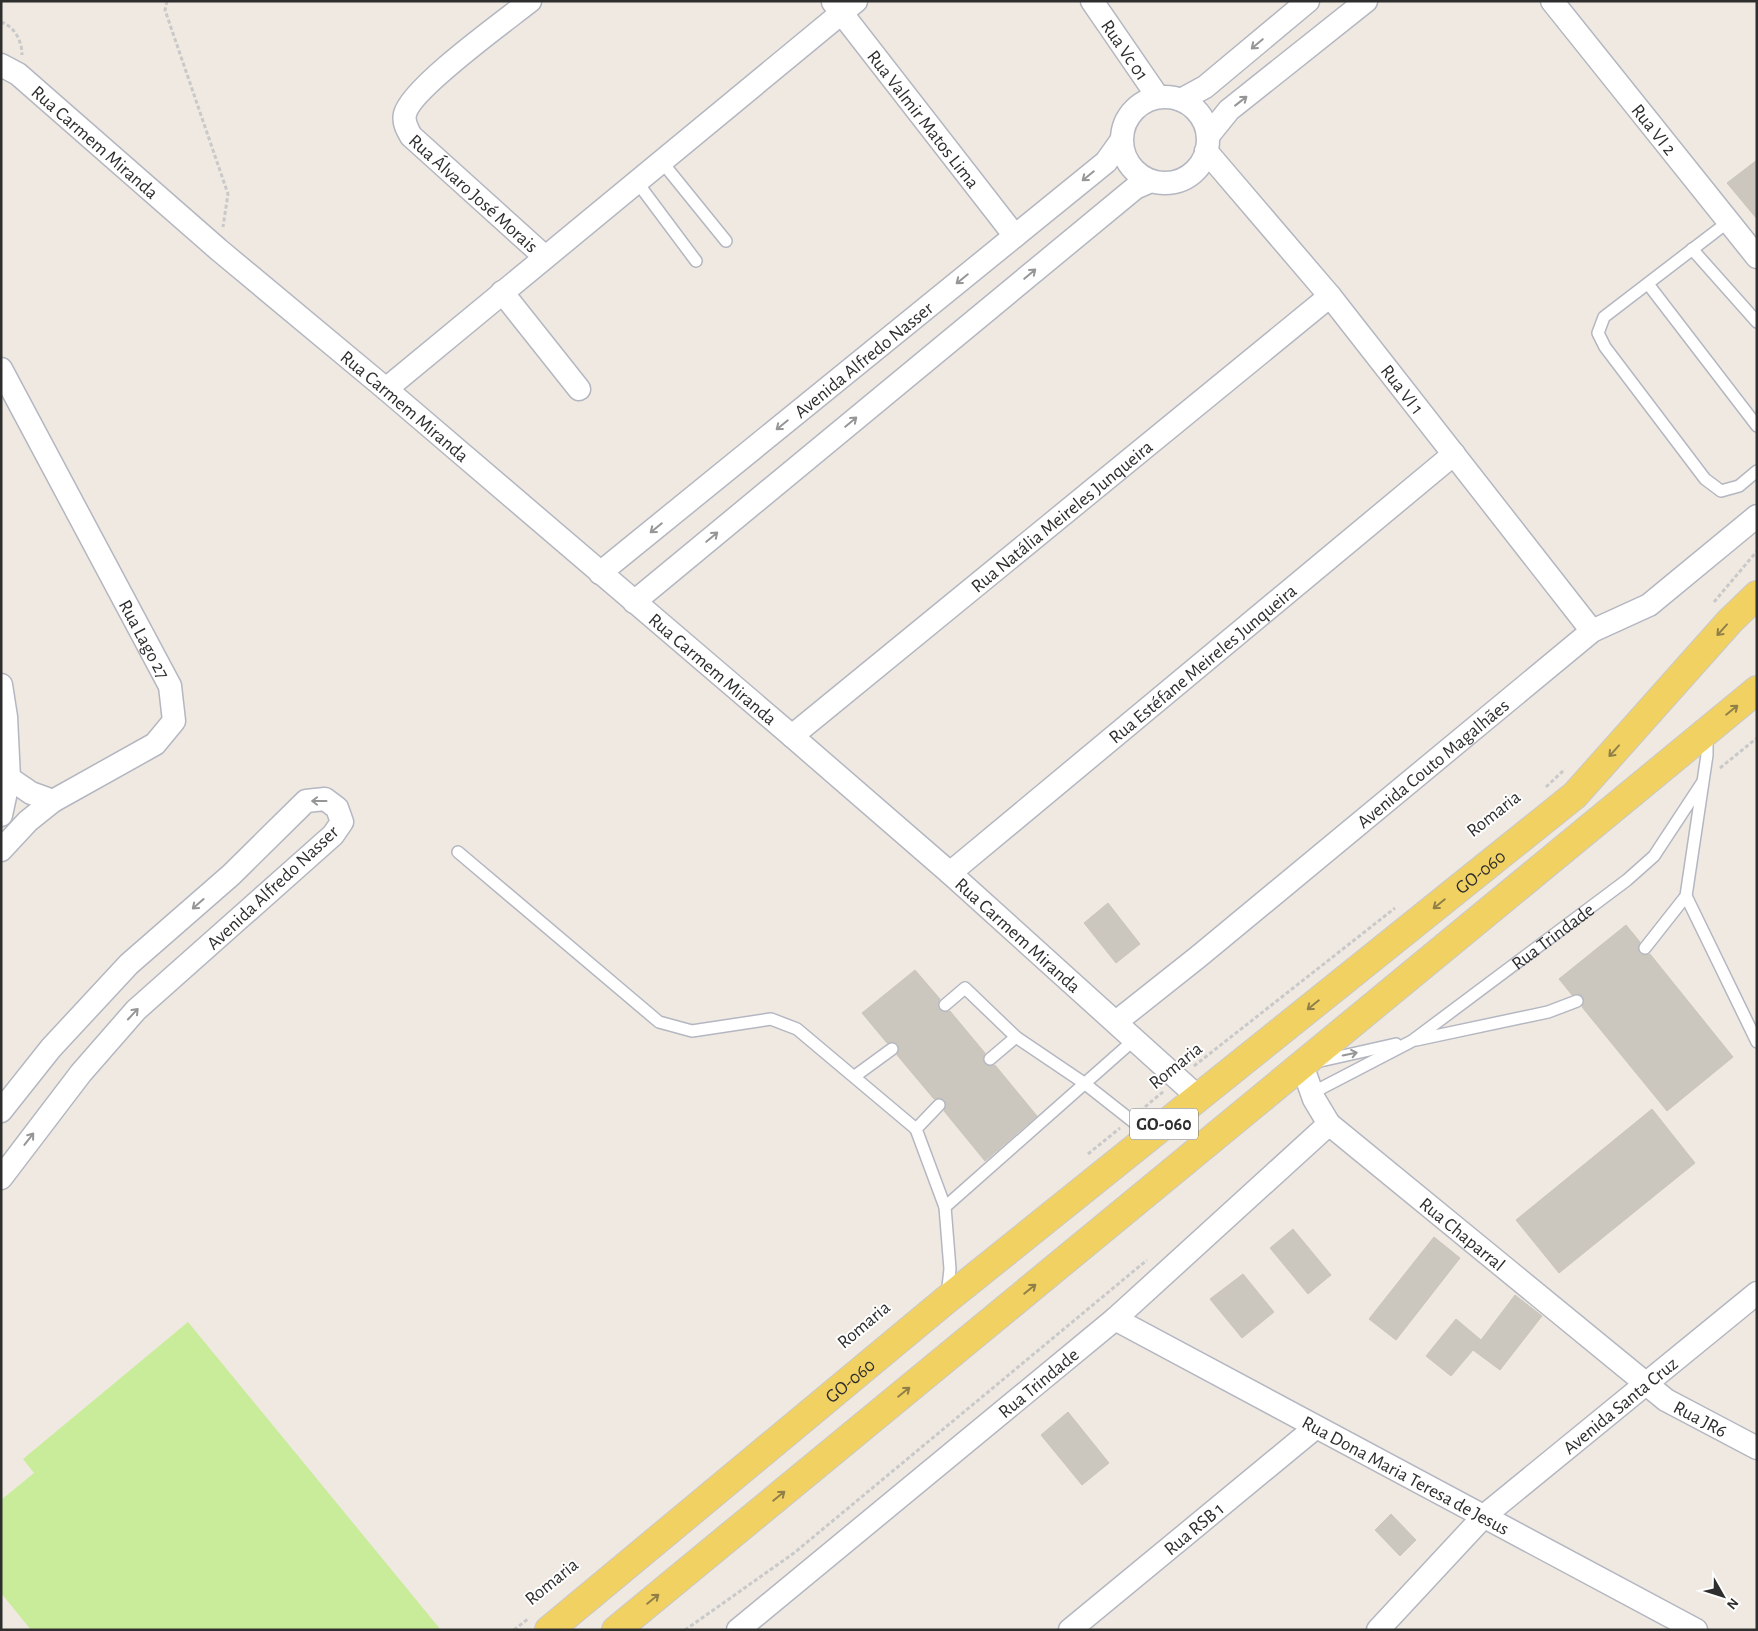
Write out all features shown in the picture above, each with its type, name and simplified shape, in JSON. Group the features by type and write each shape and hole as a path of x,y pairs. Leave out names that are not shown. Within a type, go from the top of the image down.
{"main road":[{"name":"GO-060","path":"543,1621 946,1300 1140,1127 1198,1097 1575,795 1730,621 1757,596"},
{"name":"GO-060","path":"616,1630 1757,690"}],"street":[{"name":"Rua Álvaro José Morais","path":"530,1 420,90 405,115 405,125 411,136 545,257"},
{"name":"Rua Vc 01","path":"1092,1 1158,97"},
{"path":"1181,100 1204,87 1308,1"},
{"path":"1207,143 1229,110 1366,1"},
{"name":"Rua VI 2","path":"1552,1 1757,257"},
{"path":"386,388 662,162 844,5"},
{"name":"Rua Valmir Matos Lima","path":"844,5 1015,236"},
{"path":"1285,20 1307,48"},
{"name":"Rua Carmem Miranda","path":"10,69 219,250 386,388 792,736 950,873 1198,1097"},
{"path":"1158,97 1181,100 1197,111 1205,124 1207,143 1203,160 1189,176 1177,182 1162,184 1136,173 1126,161 1121,141 1123,127 1130,114 1144,102 1158,97"},
{"name":"Avenida Alfredo Nasser","path":"600,573 1106,162 1121,141"},
{"name":"Rua VI 1","path":"1207,143 1330,296 1592,631"},
{"path":"634,602 1135,188 1152,181"},
{"path":"502,292 579,389"},
{"name":"Rua Natália Meireles Junqueira","path":"792,736 1330,296"},
{"name":"Rua Lago 27","path":"1,369 170,686 174,721 155,744 53,801 28,822 1,850"},
{"name":"Rua Estéfane Meireles Junqueira","path":"950,873 1454,454"},
{"name":"Avenida Couto Magalhães","path":"1116,1022 1198,957 1592,631 1649,605 1757,516"},
{"path":"1,686 6,717 8,778 1,814"},
{"path":"8,778 31,793 53,801"},
{"name":"Avenida Alfredo Nasser","path":"1,1111 51,1048 130,964 231,875 306,801 325,799 337,808 342,822 333,835 136,1010 81,1073 1,1178"},
{"name":"Rua Chaparral","path":"1302,1065 1312,1093 1329,1124 1648,1384"},
{"name":"Rua Trindade","path":"738,1630 1115,1319 1329,1124"},
{"name":"Avenida Santa Cruz","path":"1378,1630 1484,1516 1648,1384 1757,1293"},
{"name":"Rua Dona Maria Teresa de Jesus","path":"1115,1319 1696,1630"},
{"name":"Rua JR6","path":"1648,1384 1666,1400 1757,1448"},
{"name":"Rua RSB 1","path":"1070,1630 1316,1427"}],"lane":[{"path":"662,162 726,241"},
{"path":"637,182 696,260"},
{"path":"1728,222 1604,317 1598,333 1605,347 1705,479 1721,491 1739,486 1757,471"},
{"path":"1692,249 1757,322"},
{"path":"1648,284 1757,426"},
{"path":"1645,948 1686,896 1702,783 1707,731"},
{"name":"Rua Trindade","path":"1312,1093 1412,1041 1627,880 1654,856 1702,783"},
{"path":"458,852 659,1022 692,1031 771,1019 797,1029 916,1129 945,1207 950,1269 946,1300"},
{"path":"1686,896 1757,1042"},
{"path":"944,1004 965,988 1016,1037 1084,1083 1140,1127"},
{"path":"1302,1065 1548,1012 1577,1001"},
{"path":"990,1059 1016,1037"},
{"path":"945,1207 1135,1039"},
{"path":"855,1076 892,1049"},
{"path":"916,1129 939,1105"}],"path":[{"path":"167,1 165,10 228,194 219,250"},
{"path":"1,22 15,31 22,46 22,62 10,69"},
{"path":"1713,603 1757,551"},
{"path":"1702,783 1757,738"},
{"name":"Romaria","path":"1540,792 1567,767"},
{"name":"Romaria","path":"1085,1157 1140,1127 1178,1079 1401,903"},
{"path":"685,1630 794,1553 1150,1257"},
{"name":"Romaria","path":"514,1630 543,1621"}],"green space":[{"path":"188,1322 441,1630 31,1630 1,1593 1,1500 34,1473 23,1459"}],"building":[{"path":"1757,160 1757,219 1727,183"},
{"path":"1108,903 1140,944 1116,963 1084,923"},
{"path":"1626,925 1640,942 1638,947 1640,954 1650,954 1733,1057 1667,1111 1582,1007 1584,1002 1582,996 1572,995 1559,979"},
{"path":"915,970 940,999 938,1003 939,1009 943,1012 950,1011 985,1053 983,1057 984,1063 988,1066 995,1065 1037,1116 985,1161 944,1111 946,1106 944,1100 940,1098 934,1099 897,1055 898,1044 887,1043 862,1013"},
{"path":"1652,1109 1695,1163 1559,1273 1516,1220"},
{"path":"1293,1229 1331,1275 1308,1294 1270,1248"},
{"path":"1434,1237 1460,1258 1396,1340 1369,1319"},
{"path":"1243,1274 1274,1312 1242,1338 1210,1299"},
{"path":"1515,1295 1542,1316 1500,1370 1473,1350 1451,1376 1426,1356 1456,1319 1481,1340"},
{"path":"1068,1412 1109,1463 1082,1485 1041,1435"},
{"path":"1391,1514 1416,1540 1400,1556 1375,1530"}]}
